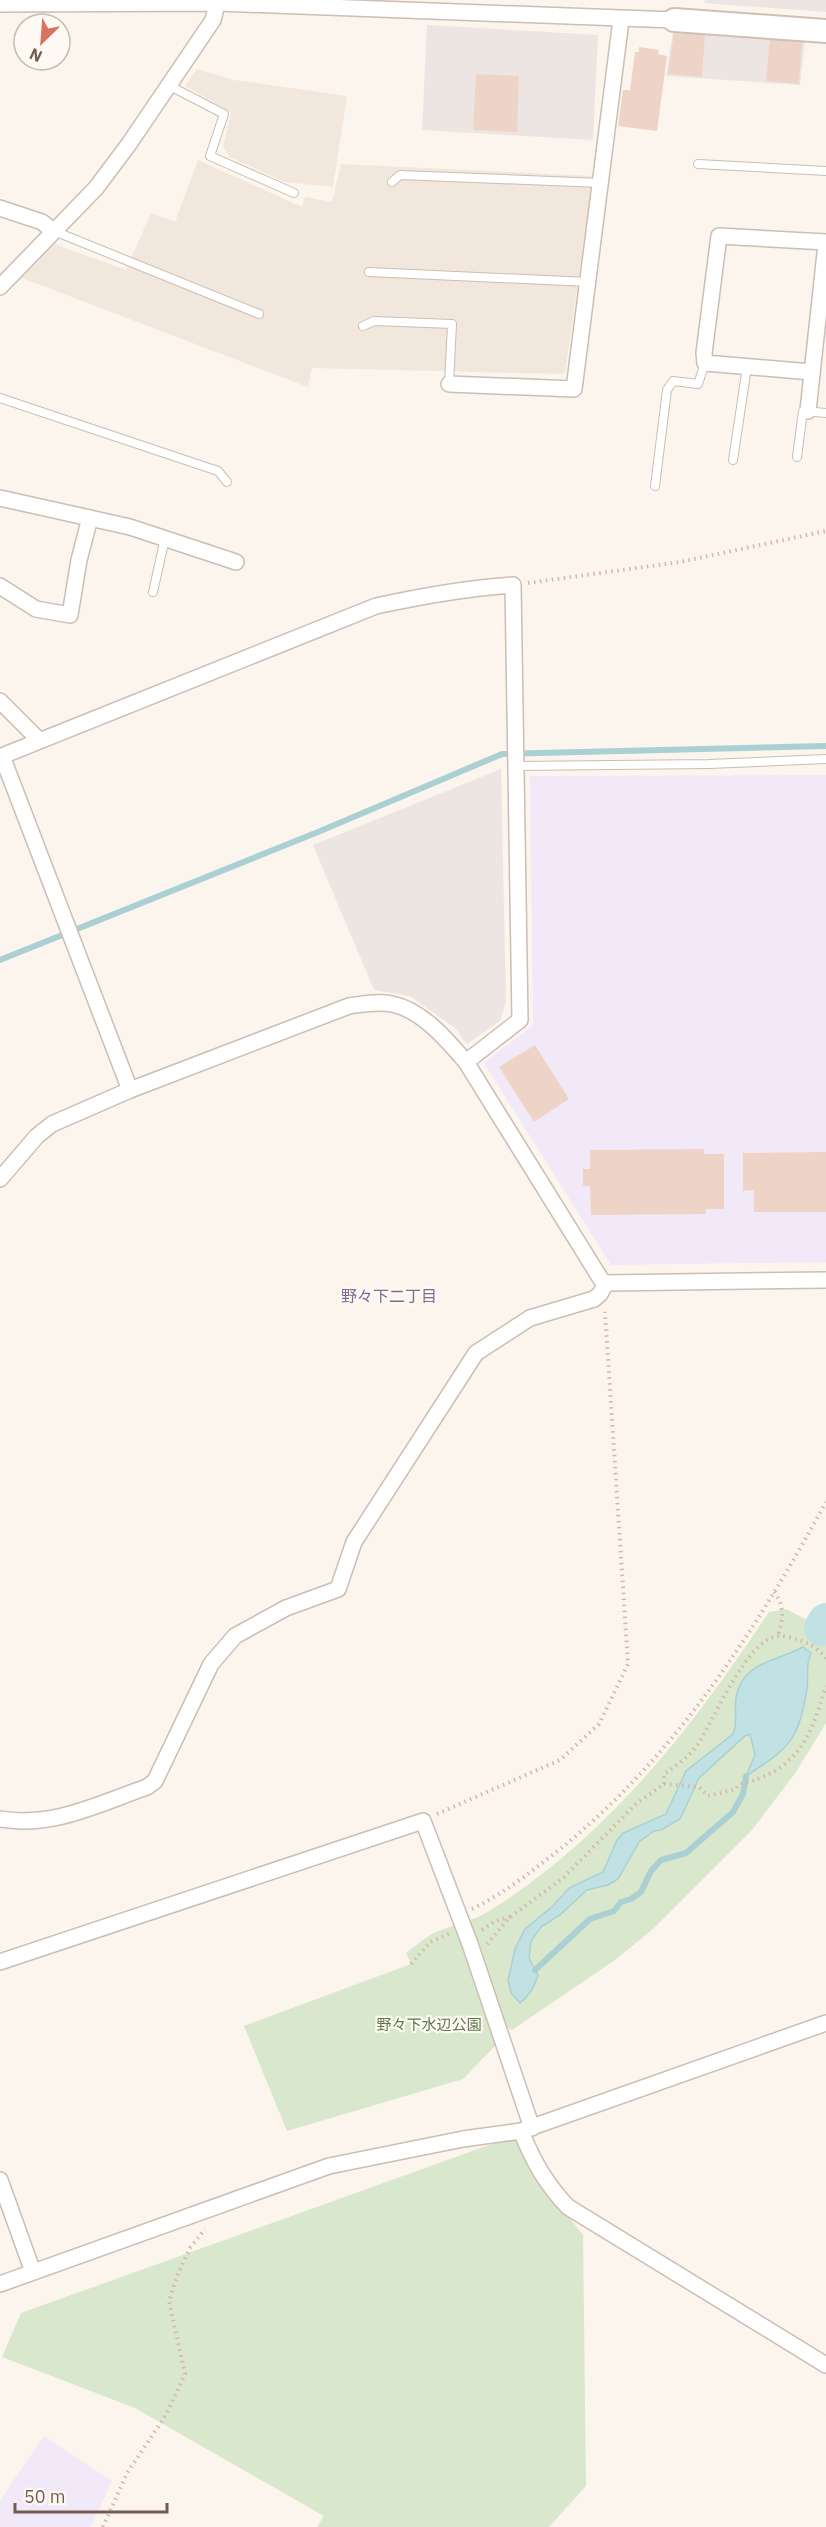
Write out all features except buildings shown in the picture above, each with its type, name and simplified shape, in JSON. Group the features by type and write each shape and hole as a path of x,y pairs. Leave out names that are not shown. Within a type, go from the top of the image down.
{"street":[{"path":"1,283 96,188 129,144 213,20 218,2"},
{"path":"0,4 218,2 621,20 674,20 826,31"},
{"path":"449,384 574,389 621,20"},
{"path":"0,208 42,222 53,231"},
{"path":"808,411 822,315 826,243 719,236 705,363 812,372"},
{"path":"0,498 130,526 236,562"},
{"path":"0,586 36,609 70,615 90,518"},
{"path":"130,1090 1,756 376,606 432,594 478,587 513,585 519,1020 466,1062"},
{"path":"0,701 38,740"},
{"path":"0,1179 37,1136 52,1124 130,1090 349,1006 369,1003 393,1004 415,1014 441,1034 466,1062 602,1281 603,1289"},
{"path":"0,1819 20,1822 55,1820 147,1787 155,1781 211,1664 235,1636 286,1608 338,1589 354,1542 476,1353 530,1318 594,1299 603,1289 826,1280"},
{"path":"0,1962 423,1821 470,1944 535,2164 553,2190 568,2207 826,2365"},
{"path":"0,2284 329,2166 463,2139 526,2129 826,2023"},
{"path":"0,2180 33,2272"}],"lane":[{"path":"168,86 224,114 210,156 294,193"},
{"path":"698,164 826,171"},
{"path":"392,182 400,175 601,183"},
{"path":"53,231 260,314"},
{"path":"369,272 589,282"},
{"path":"363,326 374,321 452,324 449,384"},
{"path":"655,486 667,390 673,381 698,384 705,363"},
{"path":"733,460 747,367"},
{"path":"0,398 218,471 227,482"},
{"path":"797,458 803,411 826,413"},
{"path":"153,592 165,538"},
{"path":"514,766 709,764 826,759"}],"path":[{"path":"513,585 681,562 826,531"},
{"path":"423,1821 560,1761 599,1724 628,1664 603,1289"},
{"path":"458,1917 499,1896 581,1832 621,1796 653,1761 742,1646 826,1502"},
{"path":"774,1592 779,1598 783,1619 778,1635"},
{"path":"664,1784 664,1774 687,1757 698,1744 744,1664 770,1638 778,1635 804,1642 823,1654 826,1659"},
{"path":"510,1917 495,1921 480,1931 484,1947 510,1917 571,1871 628,1811 664,1784 699,1787 708,1796 736,1789 738,1785 774,1774 797,1753 808,1736 826,1686"},
{"path":"411,1964 430,1942 456,1931 470,1944"},
{"path":"103,2527 127,2473 166,2415 185,2374 169,2301 190,2248 228,2201"}],"shaded area":[{"path":"705,0 826,0 826,12 704,3"},
{"path":"427,25 598,35 593,140 422,130"},
{"path":"673,31 805,39 800,85 666,76"},
{"path":"197,69 234,80 347,96 333,187 284,182 230,157 223,147 231,112 185,86"},
{"path":"198,160 302,207 305,197 332,202 341,164 593,176 565,374 312,368 308,387 22,278 54,244 126,270 151,213 175,222"},
{"path":"501,769 506,1003 500,1021 467,1044 455,1028 410,996 374,990 313,845"},
{"path":"826,775 826,1262 611,1265 484,1063 533,1025 530,776"},
{"path":"44,2436 112,2481 91,2527 0,2527 0,2500"}],"green space":[{"name":"野々下水辺公園","path":"786,1609 826,1630 826,1723 796,1772 752,1830 653,1929 615,1960 512,2030 506,2027 494,2047 463,2079 287,2131 244,2026 411,1964 406,1953 425,1938 484,1914 534,1880 574,1848 646,1776 710,1697 769,1612"},
{"path":"517,2135 536,2175 583,2235 586,2486 549,2527 317,2527 324,2516 135,2408 2,2357 21,2313"}],"water":[{"path":"803,1647 811,1653 807,1689 800,1721 789,1742 772,1758 746,1776 755,1755 750,1734 745,1736 699,1778 680,1819 661,1830 654,1831 639,1842 618,1879 608,1885 587,1890 560,1915 541,1927 531,1941 529,1958 538,1975 531,1991 520,2003 511,1993 508,1980 515,1949 525,1929 553,1906 569,1888 603,1872 617,1840 623,1833 666,1814 686,1771 733,1734 736,1697 746,1676 762,1664"}],"waterway":[{"path":"0,960 318,832 502,754 826,746"},
{"path":"822,1628 826,1621"},
{"path":"535,1970 590,1919 614,1911 621,1902 641,1892 651,1871 661,1860 686,1853 733,1812 743,1794 746,1776"}],"district":[{"name":"野々下二丁目","path":"389,1296"}]}
